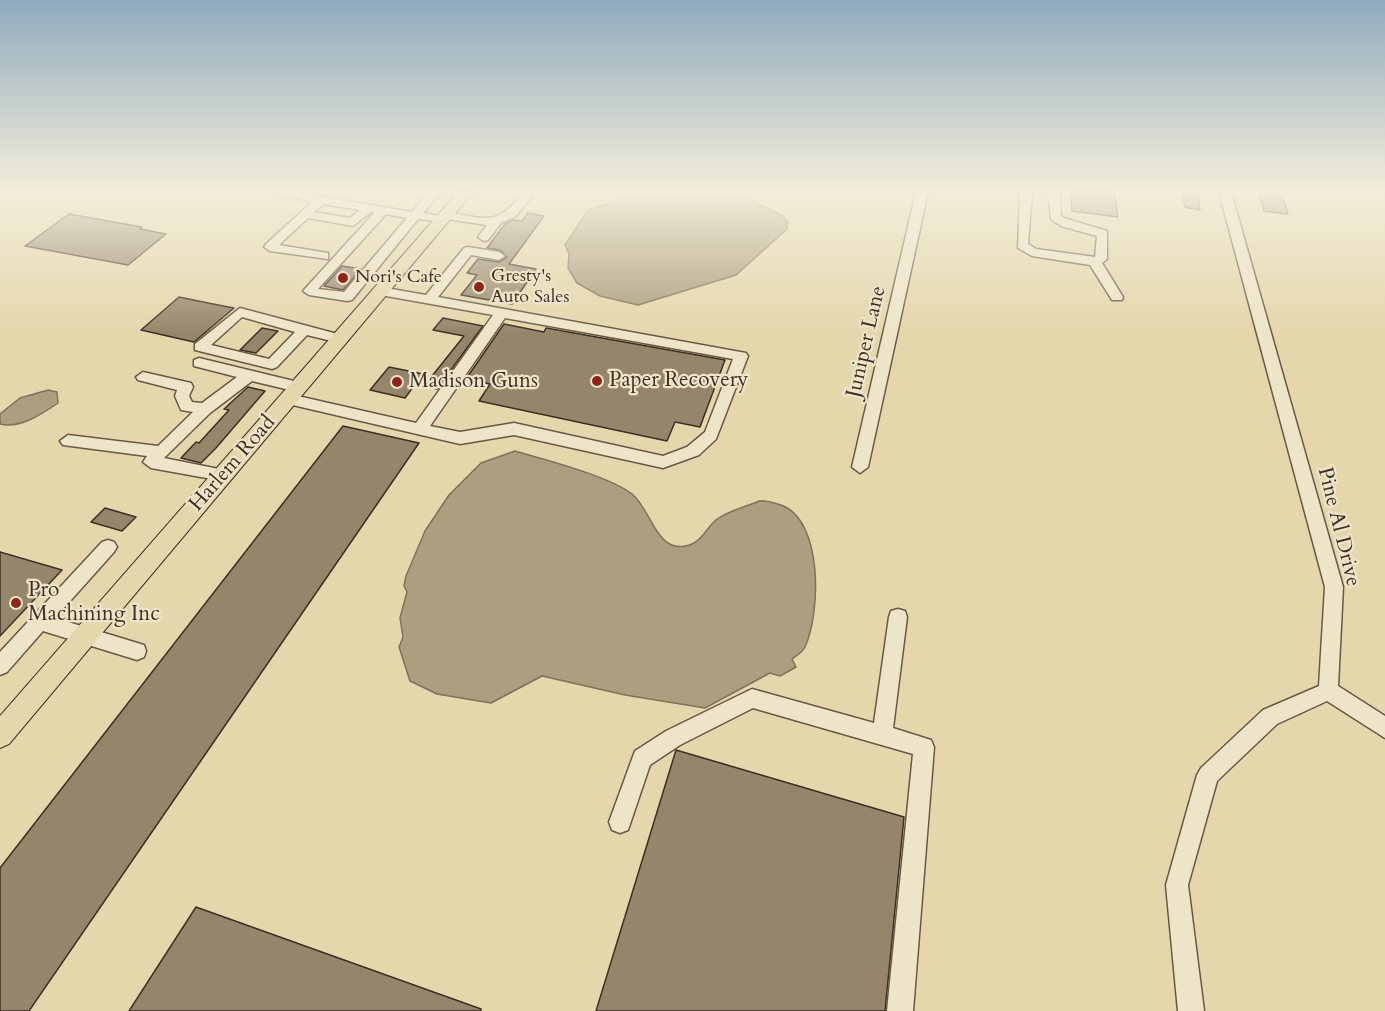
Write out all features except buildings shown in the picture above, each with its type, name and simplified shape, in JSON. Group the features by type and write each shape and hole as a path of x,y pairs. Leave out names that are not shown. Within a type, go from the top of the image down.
{"main road":[{"name":"Harlem Road","path":"0,735 425,239"}],"street":[{"path":"278,239 270,247 324,256"},
{"path":"357,239 309,291 347,297 396,239"},
{"name":"Juniper Lane","path":"860,467 911,239"},
{"path":"1022,239 1022,245 1032,252 1094,262 1101,259 1103,239"},
{"name":"Pine Al Drive","path":"1238,239 1334,587 1328,691"},
{"path":"428,301 468,251 499,256"},
{"path":"1094,262 1107,278 1117,297"},
{"path":"199,363 248,376 293,393 460,438 514,429 663,462 693,451 711,435 741,356 545,319 500,315 380,291"},
{"path":"304,330 272,364 200,347 240,312 340,339"},
{"path":"420,429 500,315"},
{"path":"223,475 151,462 206,409 248,376"},
{"path":"143,378 186,387 182,396 186,406 206,409"},
{"path":"68,441 162,452"},
{"path":"0,666 108,547"},
{"path":"882,735 898,617"},
{"path":"40,622 137,651"},
{"path":"1191,1011 1177,885 1208,775 1270,717 1328,691 1385,728"},
{"path":"620,822 642,758 673,738 752,698 924,747 900,1011"}],"shaded area":[{"path":"569,239 776,239 736,275 638,305 600,296 577,283 568,268 569,254 565,245"},
{"path":"48,390 57,392 58,403 38,416 23,422 0,424 0,414 20,398"},
{"path":"515,451 576,469 622,487 639,501 660,536 667,543 675,546 685,546 695,542 720,517 759,501 781,505 795,514 805,529 811,547 816,591 814,612 805,647 792,659 796,667 780,676 770,673 705,708 625,695 542,676 491,703 437,694 410,681 399,647 403,637 400,618 407,592 404,586 406,576 425,531 449,495 481,463"}],"place":[{"name":"Nori's Cafe","path":"343,278"},
{"name":"Gresty's Auto Sales","path":"479,287"},
{"name":"Paper Recovery","path":"597,381"},
{"name":"Madison Guns","path":"397,382"},
{"name":"Pro Machining Inc","path":"16,603"}]}
